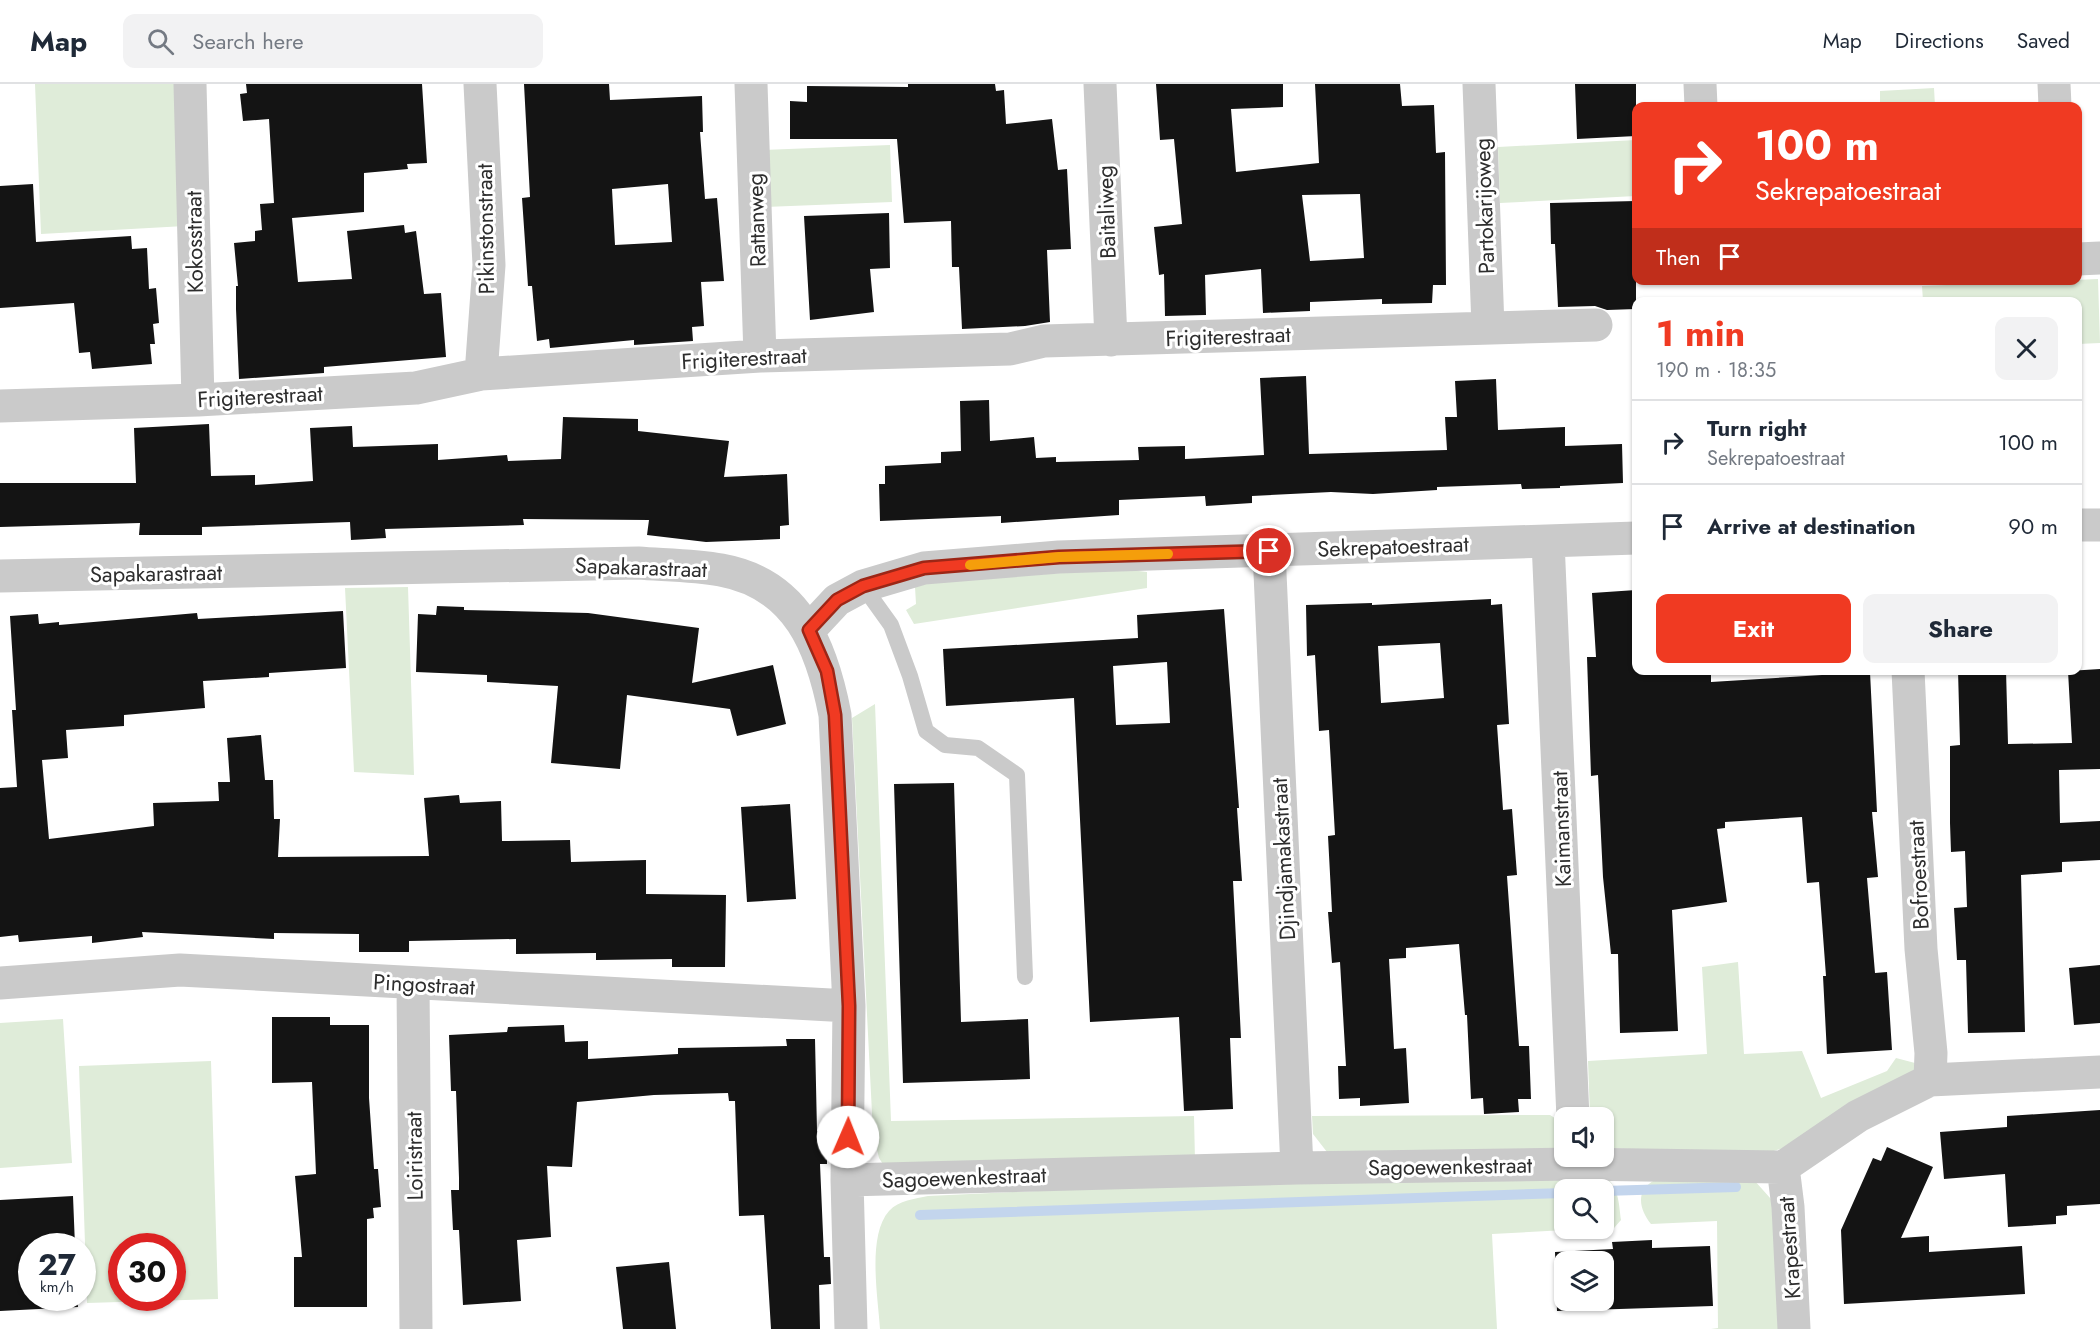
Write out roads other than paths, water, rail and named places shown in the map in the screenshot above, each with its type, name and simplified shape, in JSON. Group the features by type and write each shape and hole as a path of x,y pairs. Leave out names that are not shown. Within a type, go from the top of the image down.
{"street":[{"name":"Kokosstraat","path":"190,84 198,399"},
{"name":"Pikinstonstraat","path":"480,84 489,264 481,374"},
{"name":"Rattanweg","path":"751,84 760,356"},
{"name":"Baitaliweg","path":"1100,84 1111,340"},
{"name":"Partokarijoweg","path":"1479,84 1488,327"},
{"path":"1700,84 1701,102"},
{"path":"2054,84 2055,102"},
{"path":"2082,258 2100,258"},
{"name":"Frigiterestraat","path":"0,406 416,388 481,374 760,356 1010,349 1044,341 1596,325"},
{"path":"2082,525 2100,525"},
{"name":"Sekrepatoestraat","path":"809,630 837,600 863,586 924,568 1059,557 1632,538"},
{"name":"Kaimanstraat","path":"1548,541 1573,1107"},
{"name":"Djindjamakastraat","path":"1269,551 1297,1168"},
{"name":"Sapakarastraat","path":"0,576 638,563 723,570 772,588 809,630 827,671 835,715 849,1006 848,1180 851,1329"},
{"name":"Bofroestraat","path":"1908,675 1921,949 1931,1053 1930,1080"},
{"name":"Pingostraat","path":"0,983 180,970 849,1006"},
{"name":"Loiristraat","path":"413,984 416,1329"},
{"path":"1783,1167 1858,1116 1930,1080 2100,1072"},
{"name":"Sagoewenkestraat","path":"848,1180 1554,1161"},
{"name":"Sagoewenkestraat","path":"1614,1161 1783,1167"},
{"name":"Krapestraat","path":"1783,1167 1788,1207 1794,1329"}],"lane":[{"path":"863,586 891,625 910,676 926,731 945,745 978,747 1017,775 1025,977"}],"waterway":[{"path":"1614,1191 1736,1187"},
{"path":"920,1215 1554,1193"}]}
